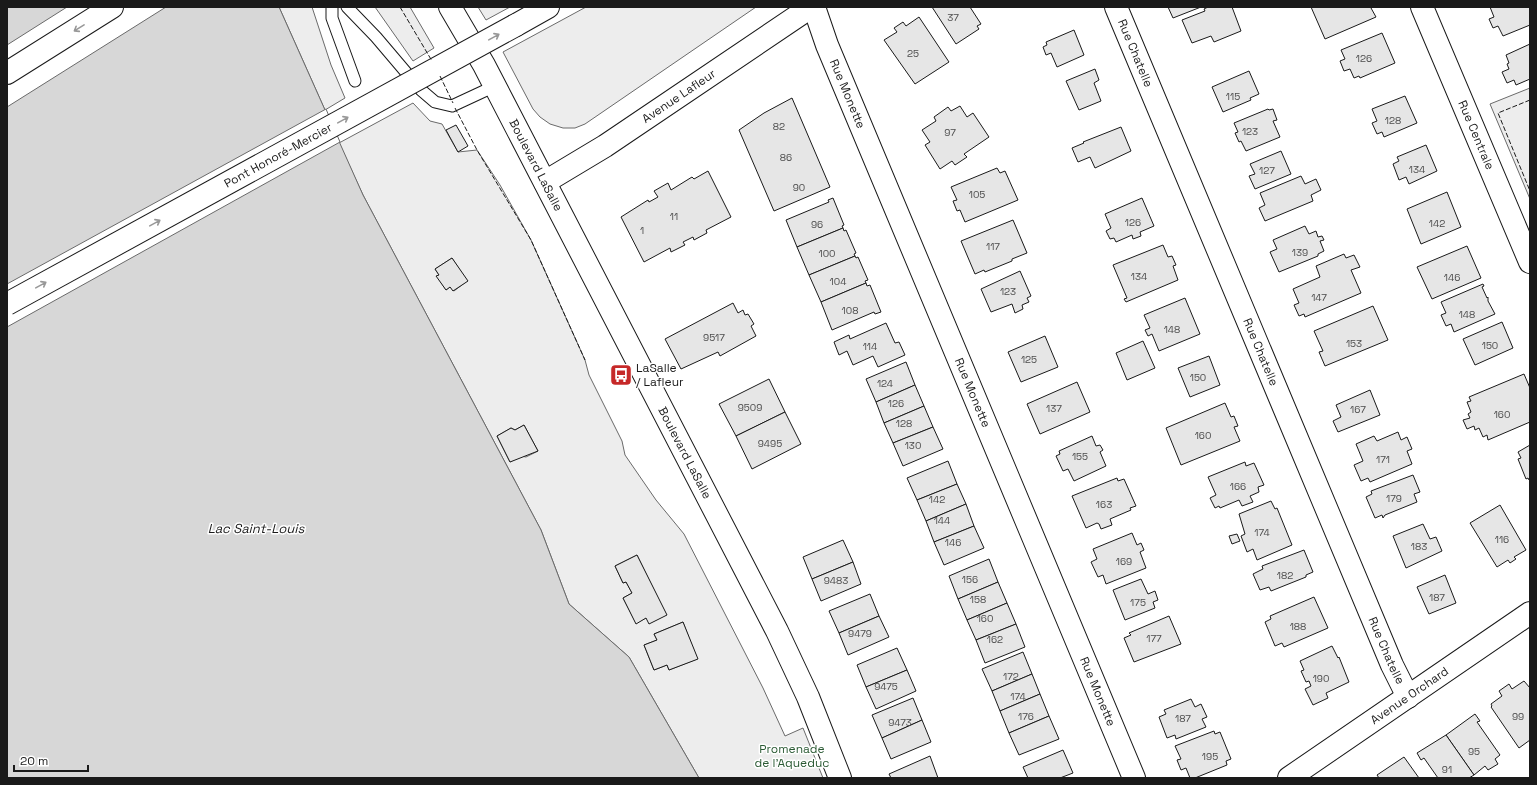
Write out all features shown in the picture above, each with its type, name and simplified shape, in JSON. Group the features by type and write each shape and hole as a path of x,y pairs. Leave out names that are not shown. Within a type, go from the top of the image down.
{"main road":[{"path":"7,73 112,7"},
{"name":"Boulevard LaSalle","path":"450,7 495,86 778,631 811,703 840,778"},
{"name":"Pont Honoré-Mercier","path":"7,304 548,7"},
{"name":"Avenue Lafleur","path":"545,182 605,146 811,7"},
{"name":"Rue Monette","path":"814,7 830,53 1134,778"},
{"name":"Rue Chatelle","path":"1116,7 1392,665 1408,697"},
{"name":"Rue Centrale","path":"1422,7 1530,262"},
{"name":"Avenue Orchard","path":"1288,778 1530,613"}],"lane":[{"path":"332,7 332,18 355,80"},
{"path":"347,7 376,37 421,90 435,102 452,106 495,86"}],"shaded area":[{"path":"279,7 312,7 331,65 345,98 325,110"},
{"path":"375,7 410,7 434,48 413,61"},
{"path":"478,7 510,7 486,20"},
{"path":"586,7 756,7 585,124 575,128 563,128 550,124 540,117 533,109 503,52"},
{"path":"1530,88 1530,199 1490,104"},
{"path":"413,103 430,121 442,124 458,152 477,150 500,185 531,240 585,360 589,375 622,441 625,455 656,500 684,534 763,688 785,736 803,728 823,778 699,778 629,657 569,604 541,530 363,195 339,143","holes":["452,258 467,281 454,291 450,287 446,290 437,276 439,275 435,269","524,425 538,451 526,457 521,456 510,462 497,436 511,428 515,430","637,555 666,615 646,618 636,623 623,598 632,593 626,582 623,583 615,566","683,622 697,659 669,670 667,665 654,670 644,645 657,640 654,634"]}],"water":[{"name":"Lac Saint-Louis","path":"7,7 279,7 363,195 541,530 569,604 629,657 699,778 7,778"}],"pier":[{"path":"67,7 166,7 7,107 7,45"},
{"path":"326,109 340,142 7,327 7,284"}],"building":[{"path":"932,7 970,7 981,24 977,26 979,29 956,44"},
{"path":"1168,7 1201,7 1173,18"},
{"path":"1208,7 1232,7 1241,31 1214,42 1211,36 1192,43 1182,20 1205,11 1204,9"},
{"path":"1311,7 1373,7 1371,8 1376,17 1325,39"},
{"path":"1490,7 1530,7 1530,25 1503,36 1498,26 1493,28 1489,19 1494,17"},
{"path":"919,17 949,62 915,84 884,40 897,32 894,28 903,22 906,26"},
{"path":"1074,30 1084,55 1057,67 1051,53 1046,55 1043,47 1047,45 1046,42"},
{"path":"1382,33 1395,63 1360,78 1359,76 1354,78 1350,69 1344,71 1340,61 1345,59 1341,50"},
{"path":"1530,44 1530,79 1516,85 1514,80 1507,83 1502,72 1509,69 1507,64 1509,63 1506,55"},
{"path":"1095,69 1099,80 1094,83 1101,101 1079,110 1066,81"},
{"path":"1249,71 1259,94 1250,98 1251,100 1223,112 1212,87"},
{"path":"1405,96 1417,123 1384,137 1382,132 1377,134 1372,123 1377,121 1372,109"},
{"path":"792,98 830,187 774,211 739,130 764,113"},
{"path":"960,106 967,117 973,113 989,137 964,154 967,157 955,165 952,161 940,169 925,145 930,142 922,130 936,121 934,117 948,107 951,111"},
{"path":"1268,109 1273,109 1277,120 1273,121 1280,137 1246,151 1241,141 1239,142 1235,133 1238,132 1234,123"},
{"path":"456,125 468,146 458,152 446,130"},
{"path":"1121,127 1131,151 1095,168 1090,157 1078,162 1072,148"},
{"path":"1426,145 1437,171 1409,184 1406,177 1399,180 1393,164 1399,161 1397,157"},
{"path":"1281,151 1291,174 1255,189 1249,176 1255,174 1250,164"},
{"path":"997,168 1000,173 1005,171 1018,200 965,222 960,210 957,211 953,201 957,200 951,187"},
{"path":"708,171 731,217 706,230 707,233 694,240 693,237 683,242 685,245 671,252 670,248 644,262 621,217 648,200 649,202 658,197 654,191 668,183 671,190 692,177 694,179"},
{"path":"1301,176 1305,184 1316,179 1321,190 1311,195 1313,201 1265,221 1259,208 1265,205 1260,193"},
{"path":"1447,192 1461,227 1421,244 1407,209"},
{"path":"833,198 844,225 842,226 843,228 797,247 786,220 829,202 828,200"},
{"path":"1142,198 1154,226 1140,232 1141,236 1133,239 1132,235 1116,242 1114,238 1110,239 1106,231 1111,228 1105,214"},
{"path":"1013,220 1027,253 985,272 984,270 975,274 961,241"},
{"path":"1305,226 1309,234 1316,231 1318,237 1322,236 1324,240 1320,241 1324,251 1318,254 1318,256 1279,272 1270,252 1277,249 1273,240"},
{"path":"843,228 844,231 846,230 856,253 854,254 855,256 809,275 797,247"},
{"path":"1163,245 1168,257 1172,256 1176,265 1173,266 1178,280 1126,302 1124,299 1127,298 1113,265"},
{"path":"1467,246 1481,278 1432,299 1417,267"},
{"path":"1344,254 1346,258 1354,255 1360,267 1351,270 1361,293 1305,317 1304,314 1299,316 1294,305 1299,303 1293,289 1320,277 1316,266"},
{"path":"855,256 856,258 858,257 868,280 865,281 866,283 821,302 809,275"},
{"path":"452,258 468,281 453,291 450,287 446,290 436,276 439,275 435,269"},
{"path":"1020,271 1031,296 1027,298 1029,302 1022,305 1023,309 1015,313 1012,304 991,312 981,289"},
{"path":"866,283 867,286 870,285 881,312 875,314 874,312 832,330 821,302"},
{"path":"1483,284 1484,286 1482,287 1495,314 1454,332 1451,324 1446,326 1441,315 1446,313 1441,302"},
{"path":"1185,298 1200,334 1159,351 1152,334 1148,336 1145,330 1150,328 1144,315"},
{"path":"733,303 738,313 743,310 745,315 748,314 754,324 751,326 756,336 720,356 718,352 681,369 665,339"},
{"path":"1373,306 1388,340 1325,366 1319,352 1323,351 1314,331"},
{"path":"1502,322 1513,348 1475,365 1463,339"},
{"path":"886,323 895,343 899,342 905,355 878,367 873,356 853,365 847,351 839,355 834,342 849,335 850,339"},
{"path":"1045,336 1058,367 1021,382 1008,352"},
{"path":"1143,341 1155,368 1127,380 1116,353"},
{"path":"1209,356 1220,385 1190,397 1178,368"},
{"path":"906,362 915,385 876,402 866,379"},
{"path":"1524,374 1530,388 1530,422 1488,440 1487,435 1483,437 1479,428 1475,430 1474,426 1467,429 1463,420 1470,418 1468,414 1471,412 1467,402 1471,401 1469,397"},
{"path":"769,379 785,412 736,436 719,404"},
{"path":"1077,382 1090,412 1040,434 1027,404"},
{"path":"915,385 924,406 884,423 876,402"},
{"path":"1370,390 1380,415 1338,432 1333,421 1341,417 1336,405"},
{"path":"1225,403 1231,417 1234,416 1238,426 1234,427 1240,441 1181,465 1166,428"},
{"path":"924,406 933,427 893,443 884,423"},
{"path":"785,412 801,444 752,469 736,436"},
{"path":"524,425 538,451 510,462 497,436 511,428 515,430"},
{"path":"933,427 943,449 903,466 893,443"},
{"path":"1398,432 1401,440 1407,437 1412,449 1407,451 1412,464 1370,482 1368,478 1361,481 1354,465 1363,461 1356,444 1374,436 1377,441"},
{"path":"1092,436 1096,446 1100,445 1103,450 1100,452 1106,466 1074,481 1068,469 1063,471 1056,456 1060,454 1059,451"},
{"path":"1530,445 1529,480 1528,478 1526,479 1518,459 1521,458 1518,452"},
{"path":"948,461 957,484 917,500 907,478"},
{"path":"1245,462 1246,466 1254,463 1264,485 1258,487 1259,492 1250,496 1253,502 1242,506 1239,500 1220,508 1219,506 1215,508 1210,498 1216,495 1208,477"},
{"path":"1413,475 1420,492 1414,494 1417,502 1385,515 1383,518 1382,515 1375,518 1366,497 1372,494 1371,491"},
{"path":"1117,478 1118,481 1124,479 1136,506 1130,508 1131,510 1110,519 1112,525 1101,529 1097,523 1086,528 1072,496"},
{"path":"957,484 966,504 926,521 917,500"},
{"path":"1271,501 1275,509 1277,508 1292,545 1257,560 1253,549 1247,552 1241,536 1245,534 1239,514"},
{"path":"966,504 974,526 934,542 926,521"},
{"path":"1500,505 1526,550 1514,557 1516,559 1510,563 1508,560 1497,567 1470,523"},
{"path":"1423,524 1430,539 1436,537 1442,551 1406,568 1393,536"},
{"path":"974,526 984,548 944,565 934,542"},
{"path":"1132,533 1137,545 1141,543 1144,550 1140,552 1146,568 1106,584 1103,575 1098,577 1091,562 1097,559 1093,549"},
{"path":"1237,534 1240,541 1232,544 1229,536"},
{"path":"843,540 853,562 812,579 803,557"},
{"path":"1304,550 1313,572 1306,575 1306,577 1271,591 1269,587 1260,590 1253,574 1263,569 1262,566"},
{"path":"637,555 667,615 649,624 646,618 636,624 623,598 632,593 626,582 623,583 615,566"},
{"path":"989,559 998,582 958,599 949,576"},
{"path":"853,562 861,584 821,601 812,579"},
{"path":"1445,575 1456,603 1429,614 1417,587"},
{"path":"1141,579 1148,594 1155,591 1158,600 1153,602 1155,608 1125,620 1113,590"},
{"path":"998,582 1007,603 967,620 958,599"},
{"path":"870,594 879,616 839,633 829,611"},
{"path":"1314,597 1328,628 1284,647 1282,643 1275,646 1265,622 1271,619 1270,616"},
{"path":"1007,603 1016,624 976,640 967,620"},
{"path":"879,616 889,637 848,655 839,633"},
{"path":"1169,616 1181,644 1134,662 1124,638 1131,635 1129,633"},
{"path":"683,622 698,659 669,670 667,665 654,670 644,645 657,640 654,634"},
{"path":"1016,624 1025,647 985,663 976,640"},
{"path":"1332,646 1338,658 1339,657 1349,682 1326,693 1328,698 1313,705 1305,689 1311,686 1309,681 1306,682 1301,671 1304,670 1300,661"},
{"path":"897,648 907,670 866,687 857,665"},
{"path":"1023,652 1032,674 992,691 982,669"},
{"path":"907,670 916,691 876,709 866,687"},
{"path":"1032,674 1040,694 1000,711 992,691"},
{"path":"1524,681 1530,688 1530,740 1519,748 1491,707 1491,704 1502,696 1499,691 1509,684 1512,689"},
{"path":"1040,694 1049,716 1009,733 1000,711"},
{"path":"913,698 922,720 882,738 872,715"},
{"path":"1191,699 1195,707 1201,704 1207,717 1202,719 1206,727 1176,739 1175,735 1167,738 1159,717 1166,714 1164,710"},
{"path":"1475,714 1480,721 1477,722 1500,755 1495,759 1498,764 1488,770 1485,766 1474,775 1446,735"},
{"path":"1049,716 1059,739 1019,755 1009,733"},
{"path":"922,720 931,742 891,759 882,738"},
{"path":"1214,731 1215,734 1220,732 1231,759 1226,761 1227,765 1195,778 1190,778 1186,768 1181,770 1177,760 1181,759 1175,746"},
{"path":"1446,735 1474,775 1469,778 1438,778 1424,758 1421,760 1417,753"},
{"path":"1063,750 1073,773 1060,778 1028,778 1023,767"},
{"path":"930,756 938,778 891,778 889,774"},
{"path":"1404,757 1419,778 1379,778 1377,775"}],"fence":[{"path":"400,7 432,61"},
{"path":"440,76 453,103"},
{"path":"1530,100 1498,113 1530,191"},
{"path":"455,108 477,150 531,240 585,360"}],"place":[{"name":"LaSalle / Lafleur","path":"621,375"}],"park label":[{"name":"Promenade de l'Aqueduc","path":"792,756"}]}
